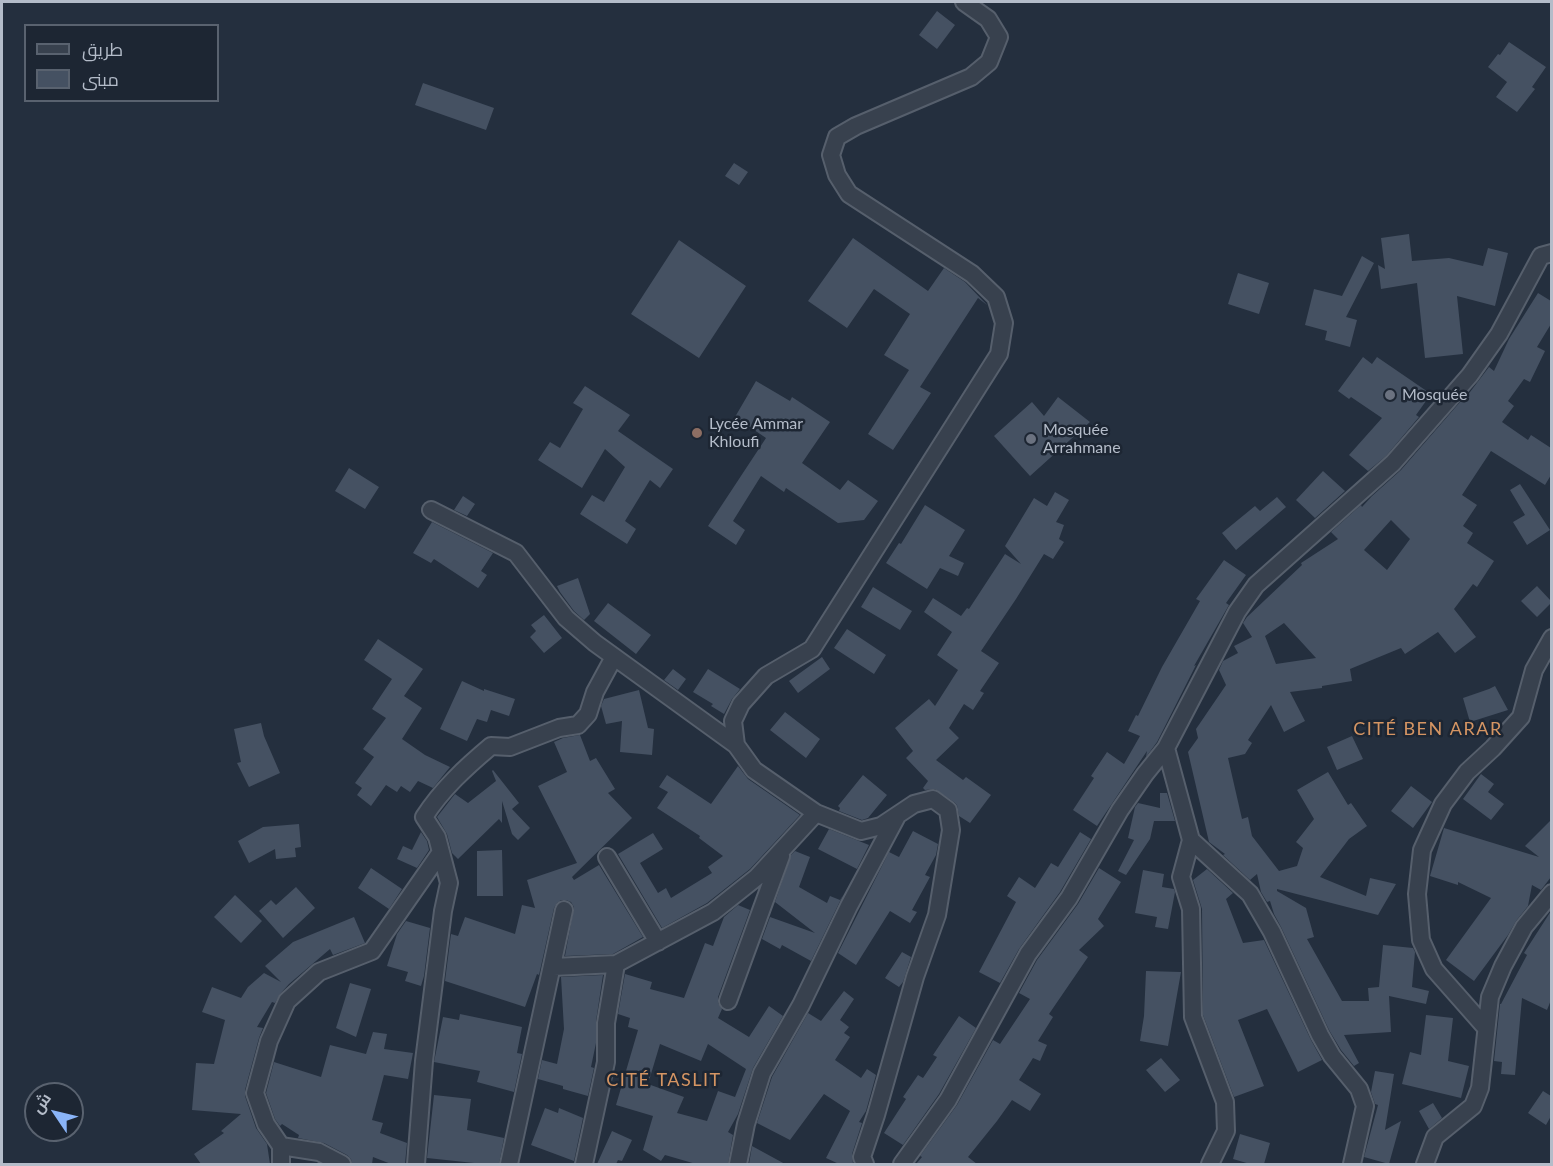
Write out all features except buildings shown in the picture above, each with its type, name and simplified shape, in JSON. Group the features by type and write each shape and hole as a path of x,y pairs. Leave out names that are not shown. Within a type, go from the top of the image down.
{"street":[{"path":"736,745 734,721 741,704 766,676 812,649 999,354 1004,323 996,297 972,274 849,194 837,175 831,154 837,137 846,131 971,77 989,62 999,37 988,19 964,2"},
{"path":"902,1164 948,1100 1028,954 1069,898 1120,810 1166,748 1237,612 1256,585 1393,463 1470,375 1499,334 1541,256 1551,253"},
{"path":"430,510 516,553 566,618 595,643 736,745 754,770 816,813 861,831 881,826 914,804 933,800 948,810 951,830 937,915 915,977 862,1157 865,1164"},
{"path":"1486,1028 1434,969 1422,940 1417,894 1422,850 1443,804 1467,771 1493,748 1521,717 1534,670 1551,638"},
{"path":"416,1164 424,1061 449,883 437,837 424,817 435,799 467,766 491,746 510,747 559,728 578,725 588,714 595,692 614,657"},
{"path":"1166,748 1191,840 1182,877 1191,909 1193,1017 1225,1102 1226,1131 1210,1164"},
{"path":"553,967 616,964 713,912 757,877 816,813"},
{"path":"738,1164 746,1124 762,1073 801,1005 849,906 898,815"},
{"path":"1191,840 1250,894 1272,932 1320,1035 1332,1056 1359,1089 1365,1106 1352,1164"},
{"path":"728,1001 784,848"},
{"path":"281,1164 281,1146 266,1124 255,1093 269,1041 287,1000 319,972 372,951 441,852"},
{"path":"607,857 658,942"},
{"path":"1425,1164 1435,1137 1473,1106 1480,1088 1490,997 1503,966 1524,927 1551,893"},
{"path":"509,1164 564,910"},
{"path":"584,1164 606,1062 606,1023 616,964"},
{"path":"281,1146 319,1152 342,1164"}],"place":[{"name":"Mosquée","path":"1390,395"},
{"name":"Lycée Ammar Khloufi","path":"697,433"},
{"name":"Mosquée Arrahmane","path":"1031,439"}],"district":[{"name":"CITÉ BEN ARAR","path":"1428,729"},
{"name":"CITÉ TASLIT","path":"664,1080"}]}
